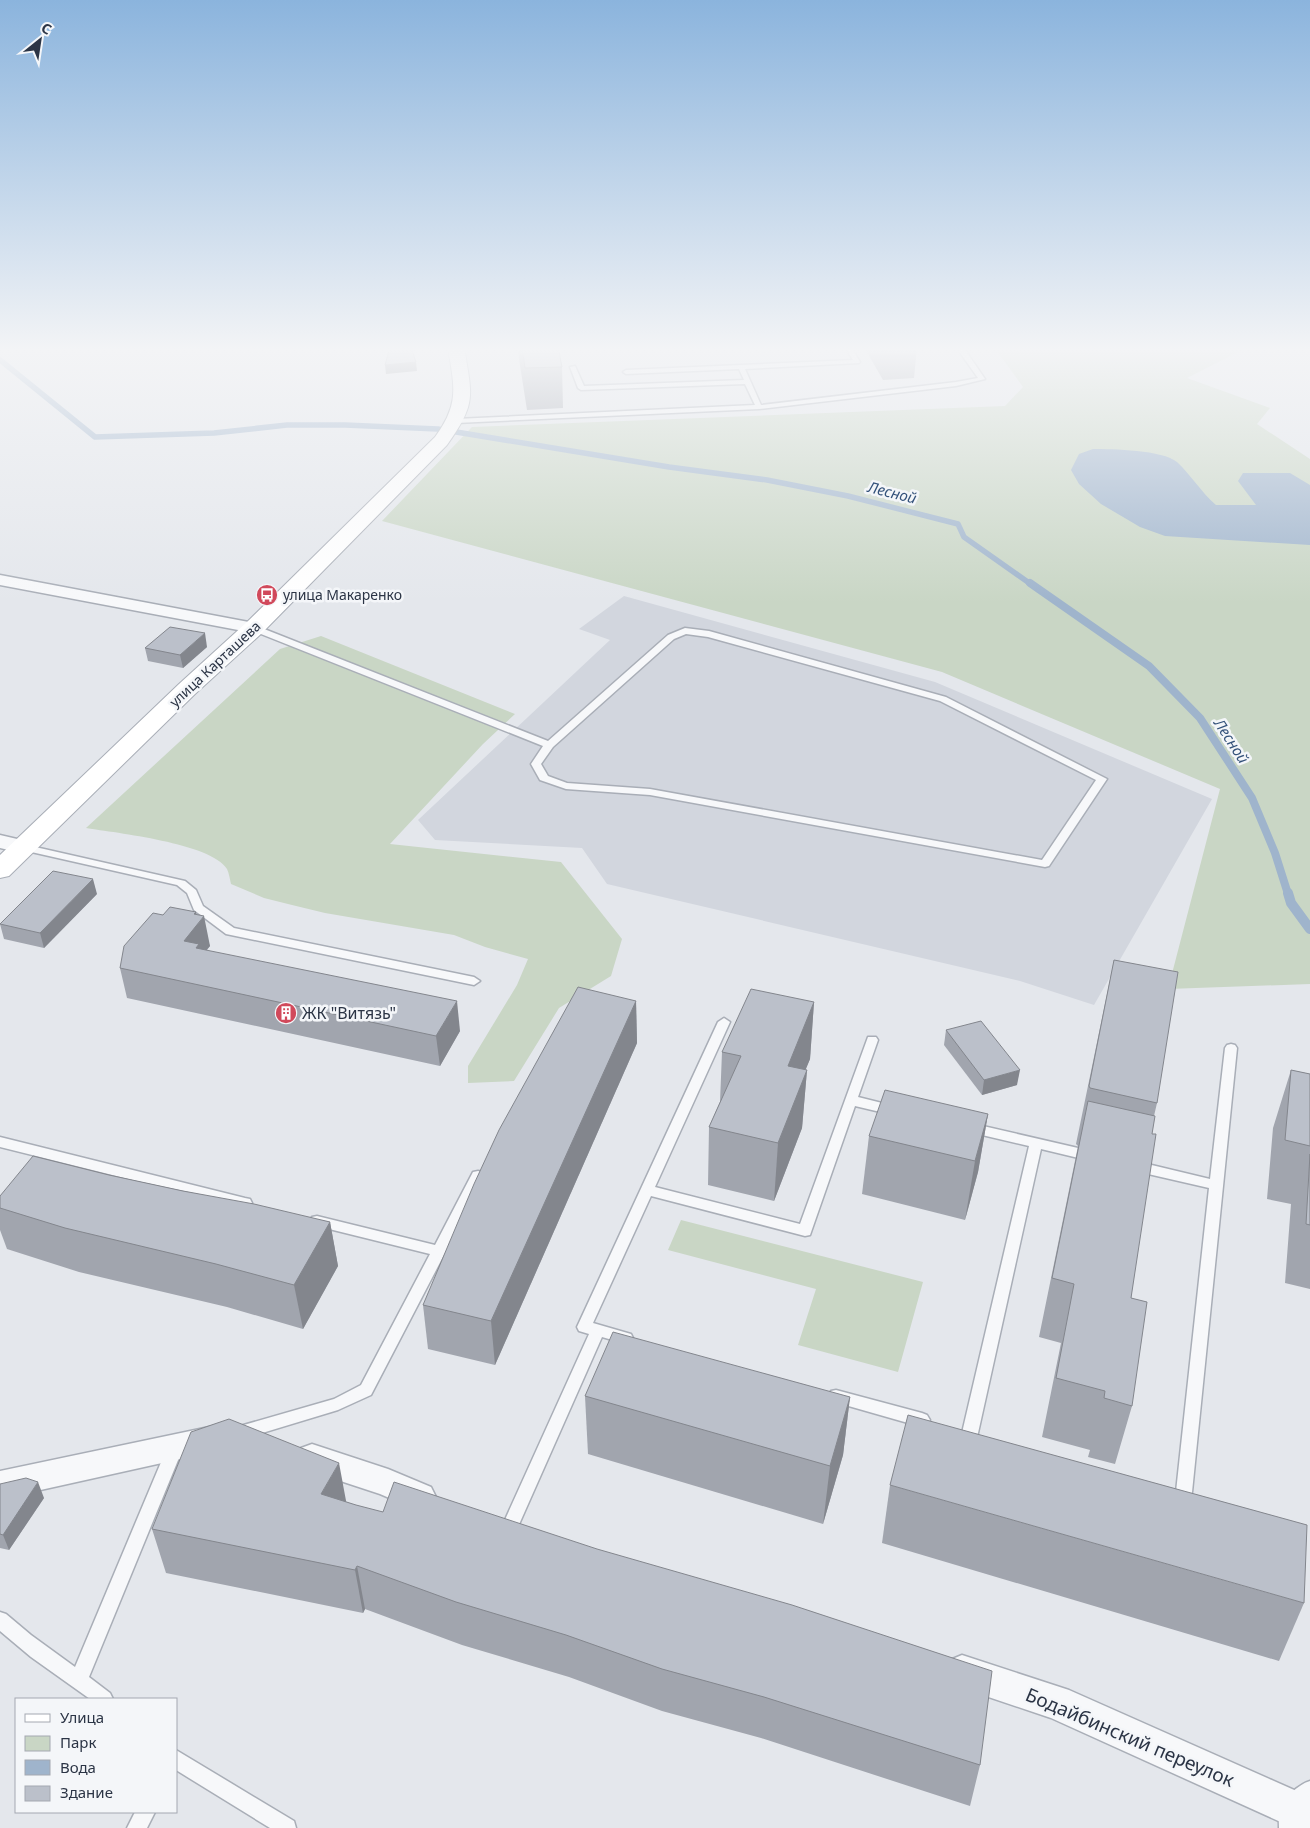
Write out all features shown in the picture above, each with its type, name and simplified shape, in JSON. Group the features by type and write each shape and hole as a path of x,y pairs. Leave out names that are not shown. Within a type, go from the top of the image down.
{"main road":[{"name":"улица Карташева","path":"0,870 11,844 254,628 447,432"}],"street":[{"path":"0,580 254,628"},
{"path":"0,1485 237,1434 388,1483 493,1526"},
{"name":"Бодайбинский переулок","path":"932,1663 1056,1702 1299,1810"}],"lane":[{"path":"254,628 550,745"},
{"path":"685,631 709,634 944,699 1102,780 1045,864 650,792 566,786 544,778 536,764 550,745 671,637 685,631"},
{"path":"11,844 181,883 192,892 198,908 230,931 474,981"},
{"path":"636,1341 584,1327 724,1022"},
{"path":"646,1190 805,1231 872,1040"},
{"path":"1184,1492 1231,1048"},
{"path":"851,1100 906,1113"},
{"path":"953,1124 1102,1158"},
{"path":"0,1142 258,1206"},
{"path":"970,1433 1036,1143"},
{"path":"1122,1163 1216,1185"},
{"path":"237,1434 338,1404 366,1390 484,1164"},
{"path":"305,1218 439,1251"},
{"path":"493,1526 598,1330"},
{"path":"817,1391 988,1438"},
{"path":"79,1679 175,1448"},
{"path":"1166,1487 1202,1497"},
{"path":"0,1620 12,1632 103,1698"},
{"path":"178,1762 287,1828"},
{"path":"136,1828 145,1813"}],"shaded area":[{"path":"624,596 935,682 1212,799 1094,1005 1020,981 607,884 582,848 435,840 418,820 610,640 579,629"}],"green space":[{"path":"467,432 1270,432 1310,459 1310,984 1168,989 1220,789 942,672 382,521"},
{"path":"321,636 515,714 483,744 390,844 561,862 622,939 611,976 559,1008 514,1081 468,1083 468,1066 517,985 528,959 485,947 454,935 325,913 264,898 231,884 227,869 218,860 202,852 140,836 86,828 280,649"},
{"path":"681,1220 923,1282 898,1372 798,1345 816,1289 668,1250"}],"water":[{"path":"1093,449 1137,451 1170,458 1182,467 1216,505 1256,505 1238,481 1243,473 1290,473 1310,485 1310,545 1165,536 1140,527 1101,504 1079,484 1071,470 1079,454"}],"building":[{"path":"170,627 205,633 180,655 145,648"},
{"path":"53,871 93,879 40,933 0,924"},
{"path":"170,907 196,912 194,914 204,916 184,941 199,944 196,948 457,1001 436,1036 120,968 124,946 153,913 163,915"},
{"path":"1114,960 1178,972 1157,1103 1090,1088 1089,1086"},
{"path":"578,987 636,1001 491,1321 423,1305 499,1130"},
{"path":"751,989 814,1002 788,1066 807,1070 778,1143 709,1127 741,1056 722,1052"},
{"path":"981,1021 1020,1070 984,1080 946,1030"},
{"path":"1291,1070 1310,1074 1310,1146 1285,1140"},
{"path":"885,1090 988,1114 975,1161 869,1136"},
{"path":"1088,1101 1155,1116 1152,1134 1156,1134 1131,1298 1147,1302 1132,1406 1104,1398 1105,1391 1056,1378 1074,1284 1052,1278"},
{"path":"1310,1154 1310,1225 1306,1224"},
{"path":"33,1156 109,1175 254,1204 330,1222 294,1285 216,1264 65,1228 0,1208 0,1196"},
{"path":"613,1332 850,1397 830,1466 585,1396"},
{"path":"908,1415 1307,1525 1304,1603 890,1485"},
{"path":"229,1419 339,1463 321,1494 383,1512 394,1482 597,1549 792,1605 992,1671 980,1765 764,1697 662,1669 566,1635 456,1602 357,1566 355,1570 152,1529 191,1432"},
{"path":"26,1478 38,1482 3,1535 0,1534 0,1484"}],"waterway":[{"name":"Лесной","path":"89,432 95,437 220,432"},
{"name":"Лесной","path":"458,432 669,467 767,480 848,496 958,524 964,537 1032,585"},
{"name":"Лесной","path":"1030,583 1149,666 1200,718 1252,798 1275,853 1288,894"},
{"name":"Лесной","path":"1288,893 1291,903 1310,929"}],"place":[{"name":"улица Макаренко","path":"267,595"},
{"name":"ЖК \"Витязь\"","path":"286,1013"}]}
